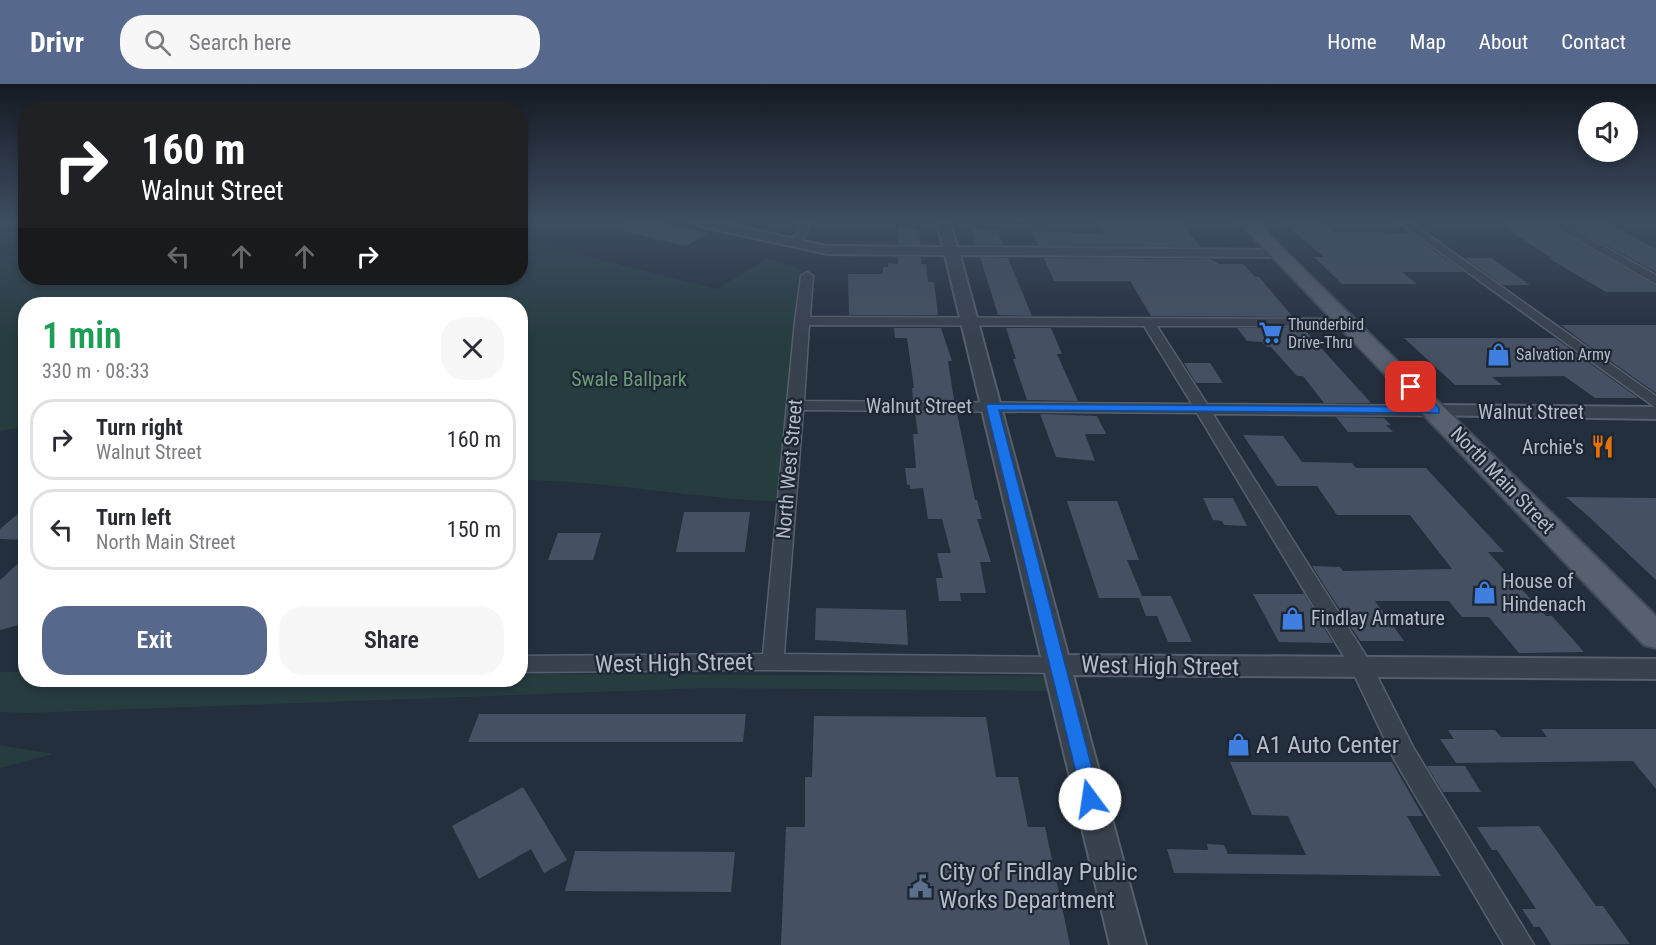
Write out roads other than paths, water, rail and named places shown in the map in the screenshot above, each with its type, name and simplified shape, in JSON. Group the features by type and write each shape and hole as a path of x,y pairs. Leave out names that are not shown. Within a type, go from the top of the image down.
{"main road":[{"name":"North Main Street","path":"1287,262 1656,636"}],"street":[{"path":"954,262 1128,945"},
{"path":"1459,262 1656,403"},
{"path":"1624,262 1656,280"},
{"name":"North West Street","path":"773,662 807,276"},
{"path":"802,321 1347,322"},
{"path":"1148,321 1362,668 1404,754 1520,945"},
{"name":"Walnut Street","path":"794,405 1656,412"},
{"name":"West High Street","path":"528,664 773,662 1656,669"}],"place":[{"name":"Thunderbird Drive-Thru","path":"1270,333"},
{"name":"Salvation Army","path":"1498,354"},
{"name":"Archie's","path":"1602,447"},
{"name":"House of Hindenach","path":"1484,593"},
{"name":"Findlay Armature","path":"1293,618"},
{"name":"A1 Auto Center","path":"1238,745"},
{"name":"City of Findlay Public Works Department","path":"921,886"}],"park label":[{"name":"Swale Ballpark","path":"629,379"}]}
